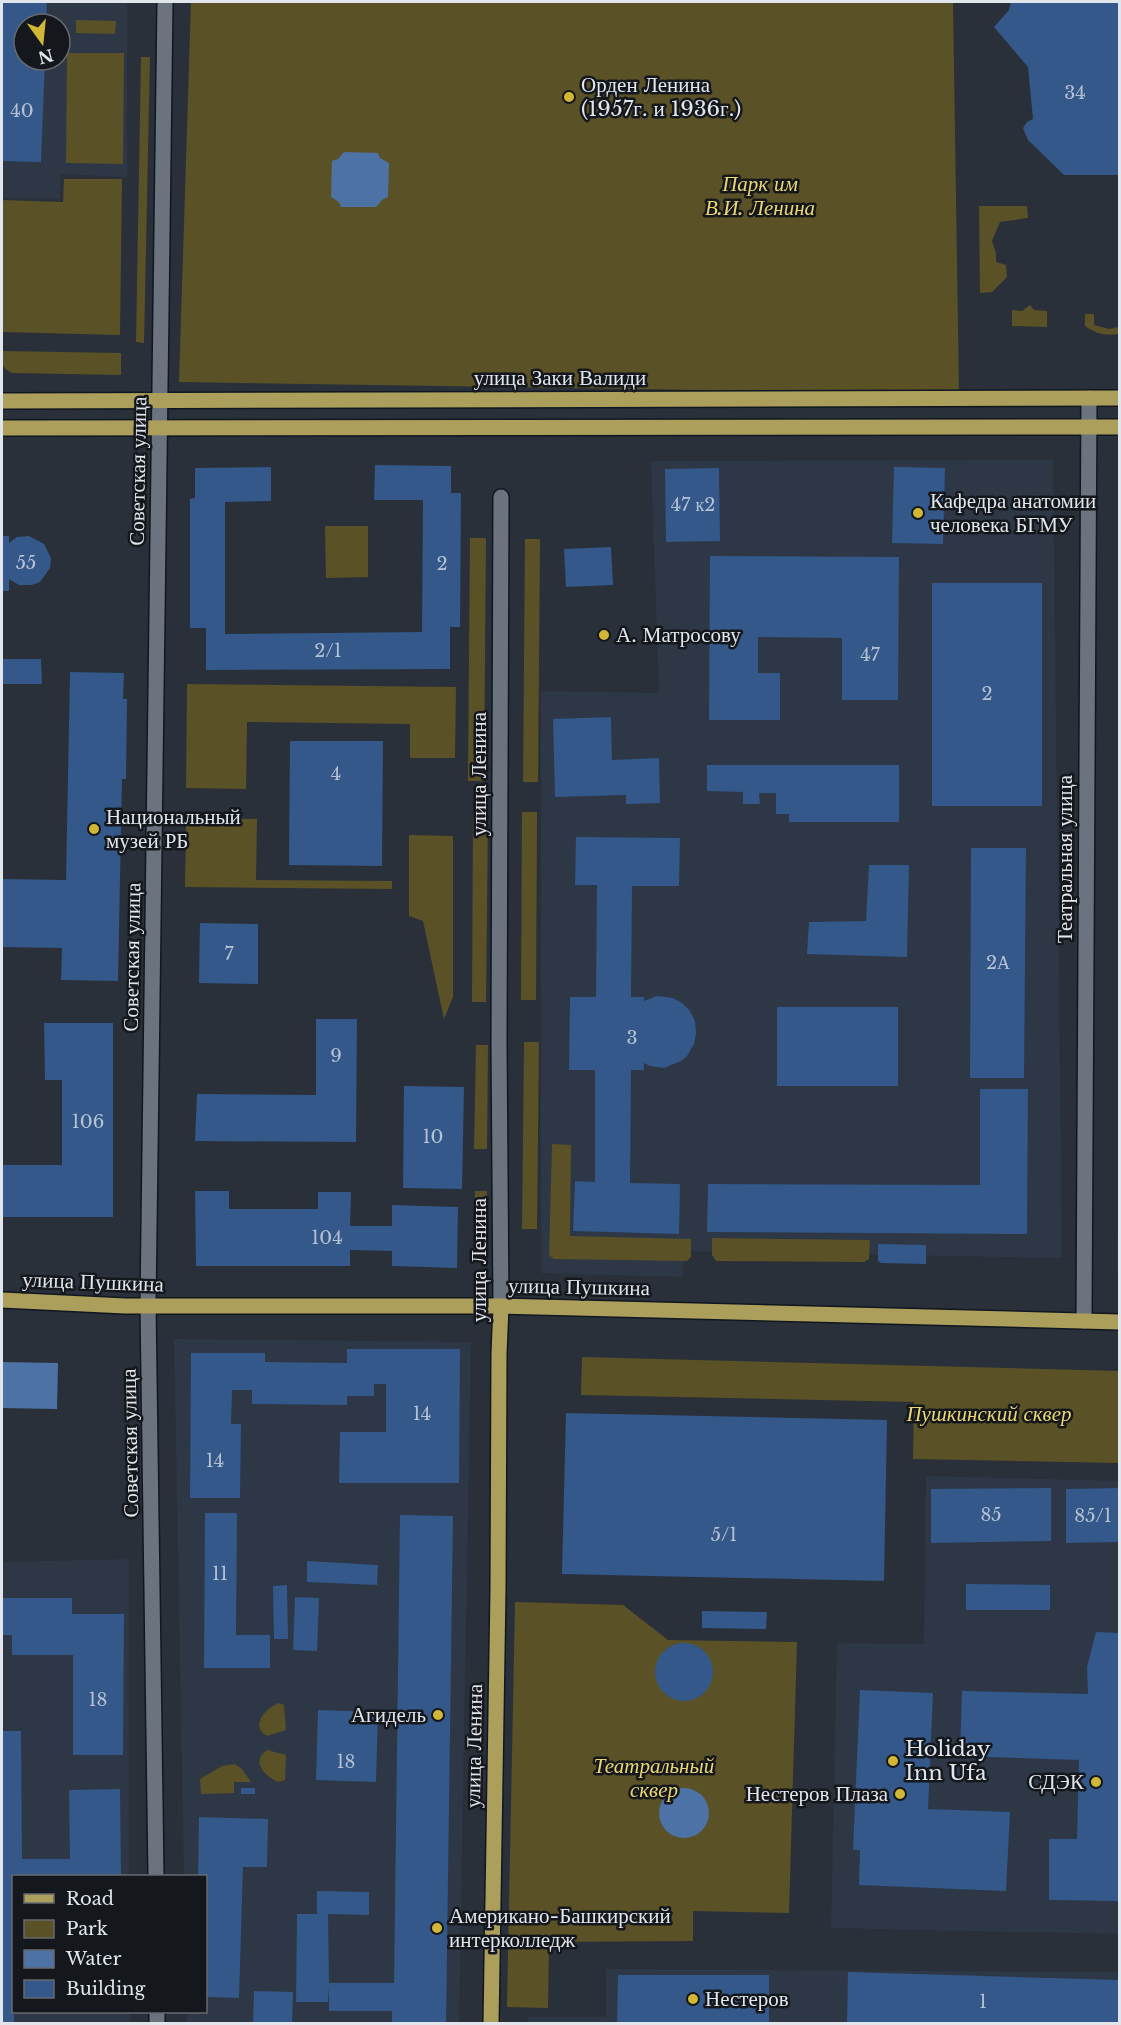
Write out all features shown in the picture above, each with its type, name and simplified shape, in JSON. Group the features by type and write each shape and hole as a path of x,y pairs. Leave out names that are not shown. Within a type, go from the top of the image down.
{"main road":[{"name":"улица Заки Валиди","path":"2,401 1119,398"},
{"path":"2,428 1119,427"},
{"name":"улица Пушкина","path":"2,1300 148,1305 501,1306 1119,1322"},
{"name":"улица Ленина","path":"492,2024 501,1306"}],"street":[{"name":"Советская улица","path":"156,1875 148,1305 165,2"},
{"name":"Театральная улица","path":"1084,1321 1089,398"},
{"name":"улица Ленина","path":"501,497 499,1054 501,1306"}],"shaded area":[{"path":"2,2 127,2 127,177 60,174 60,199 2,198"},
{"path":"1053,460 1062,1258 684,1251 683,1277 541,1273 541,691 659,693 651,461"},
{"path":"1119,1103 1120,1274 1117,1274"},
{"path":"174,1339 471,1342 459,2023 187,2023 187,2013 207,2013 207,1875 184,1875"},
{"path":"926,1476 1119,1481 1119,1934 831,1928 837,1643 924,1644"},
{"path":"129,1559 129,1875 12,1875 12,2013 130,2013 130,2023 2,2023 2,1562"},
{"path":"606,1969 1119,1972 1119,2023 527,2024 528,2017 606,2017"}],"green space":[{"name":"Парк им В.И. Ленина","path":"191,2 953,2 959,394 179,382"},
{"path":"76,20 116,21 115,34 76,33"},
{"path":"72,53 124,53 123,164 66,163 67,72 72,72"},
{"path":"141,57 150,57 144,343 136,342"},
{"path":"64,179 122,179 120,335 2,332 2,200 63,202"},
{"path":"979,206 1027,206 1028,218 1000,222 992,241 996,262 1006,265 1007,277 992,292 980,293"},
{"path":"1030,305 1034,310 1047,311 1047,327 1012,326 1012,310 1022,311"},
{"path":"1085,314 1094,314 1094,325 1109,329 1119,327 1119,334 1101,334 1089,329 1085,326"},
{"path":"2,351 121,353 121,375 12,373 2,364"},
{"path":"325,526 368,526 368,577 326,578"},
{"path":"470,538 486,538 484,781 468,781"},
{"path":"525,539 540,539 538,782 523,782"},
{"path":"187,684 456,687 455,758 410,758 410,724 247,722 246,789 186,788"},
{"path":"522,812 537,812 536,1000 521,1000"},
{"path":"473,815 488,815 486,1002 472,1002"},
{"path":"186,818 257,819 256,880 392,881 392,889 185,887"},
{"path":"409,835 453,836 453,997 444,1019 423,921 409,916"},
{"path":"524,1042 539,1042 537,1229 522,1229"},
{"path":"476,1045 488,1045 487,1149 474,1149"},
{"path":"552,1144 571,1145 570,1236 691,1239 691,1257 687,1261 554,1259 549,1255"},
{"path":"475,1191 487,1191 485,1256 474,1256"},
{"path":"712,1238 870,1240 869,1259 864,1262 716,1261 712,1255"},
{"name":"Пушкинский сквер","path":"582,1357 1119,1371 1119,1463 913,1459 914,1402 581,1395"},
{"name":"Театральный сквер","path":"515,1602 623,1605 668,1640 797,1642 789,1913 693,1911 693,1941 549,1942 548,2008 507,2007"},
{"path":"278,1703 284,1705 286,1730 267,1736 259,1727 259,1722 264,1713"},
{"path":"267,1750 286,1755 285,1780 278,1782 261,1768 260,1759"},
{"path":"235,1764 242,1769 251,1782 234,1782 234,1793 201,1794 200,1779 222,1766"}],"water":[{"path":"344,152 378,153 380,158 389,163 388,197 376,207 341,207 339,202 331,197 332,161 338,159"},
{"path":"2,1362 58,1363 57,1409 2,1408"},
{"path":"684,1788 702,1795 709,1813 702,1831 684,1838 666,1831 659,1813 666,1795"}],"building":[{"path":"2,2 47,2 47,12 12,12 12,72 45,72 41,162 2,161"},
{"path":"1011,2 1120,2 1120,175 1064,175 1028,140 1023,128 1033,119 1028,67 994,27 1009,10"},
{"path":"375,465 451,466 451,493 461,493 460,627 450,627 450,669 206,670 206,628 190,628 190,499 195,498 195,468 271,467 271,501 225,502 225,634 422,632 423,500 374,500"},
{"path":"894,467 945,468 943,544 892,543"},
{"path":"719,468 720,541 666,542 665,469"},
{"path":"2,536 9,536 9,543 17,537 29,536 44,544 51,558 50,568 40,582 32,585 19,585 9,579 9,591 2,591"},
{"path":"611,547 613,585 566,587 564,549"},
{"path":"710,556 899,557 898,700 842,700 842,638 758,637 758,673 780,673 780,720 709,720"},
{"path":"932,583 1042,583 1042,806 932,806"},
{"path":"2,659 41,659 42,684 2,684"},
{"name":"Национальный музей РБ","path":"70,672 124,673 123,699 127,699 126,779 122,779 118,981 61,980 62,948 2,947 2,879 66,880"},
{"path":"611,717 612,760 659,758 660,803 626,804 626,795 555,797 553,719"},
{"path":"290,741 383,741 382,866 289,865"},
{"path":"707,765 899,765 899,822 789,822 789,814 776,814 776,793 759,793 760,804 743,804 743,792 707,791"},
{"path":"576,837 680,838 679,886 632,886 631,997 644,997 644,1001 657,996 673,998 690,1011 695,1021 696,1033 694,1044 681,1061 664,1068 644,1063 644,1070 631,1070 630,1183 680,1184 679,1234 573,1231 575,1181 595,1182 595,1070 569,1070 570,997 596,997 597,885 575,885"},
{"path":"971,848 1026,848 1024,1078 970,1078"},
{"path":"869,865 909,865 907,957 807,954 809,922 866,921"},
{"path":"200,923 258,924 258,984 199,983"},
{"path":"777,1007 898,1007 898,1086 777,1086"},
{"path":"316,1019 357,1019 356,1142 195,1141 197,1094 316,1095"},
{"path":"44,1023 113,1023 113,1217 2,1217 2,1165 62,1165 62,1080 45,1080"},
{"path":"404,1086 464,1087 462,1189 403,1188"},
{"path":"980,1089 1028,1089 1027,1234 707,1232 708,1184 980,1185"},
{"path":"195,1191 229,1191 229,1209 318,1209 318,1192 351,1192 350,1226 392,1226 392,1205 458,1207 457,1268 392,1266 392,1251 350,1250 350,1266 196,1266"},
{"path":"878,1244 926,1245 926,1264 881,1263 878,1261"},
{"path":"347,1349 460,1349 459,1483 339,1483 340,1432 386,1432 386,1384 374,1384 374,1396 347,1396 347,1405 252,1404 252,1390 232,1390 231,1424 241,1424 240,1498 190,1498 191,1353 265,1353 265,1362 347,1363"},
{"path":"566,1413 887,1420 884,1581 562,1574"},
{"path":"1051,1488 1051,1541 931,1543 931,1489"},
{"path":"1120,1488 1120,1542 1066,1543 1066,1489"},
{"path":"205,1513 237,1513 236,1635 270,1635 270,1668 204,1668"},
{"path":"400,1515 453,1516 446,2024 392,2024 392,2011 329,2011 329,1987 328,2002 296,2002 297,1914 317,1914 317,1891 369,1892 369,1915 328,1914 329,1983 394,1983"},
{"path":"307,1561 378,1565 377,1585 307,1582"},
{"path":"966,1584 1050,1585 1050,1610 966,1610"},
{"path":"287,1585 288,1639 274,1639 273,1586"},
{"path":"295,1597 319,1598 317,1651 293,1650"},
{"path":"2,1598 72,1598 72,1614 124,1614 123,1755 73,1755 73,1655 12,1655 12,1635 2,1635"},
{"path":"702,1611 767,1612 766,1629 702,1628"},
{"path":"1096,1632 1120,1633 1120,1901 1049,1900 1049,1839 1077,1839 1079,1760 960,1756 962,1691 1088,1694 1087,1667"},
{"path":"678,1643 690,1643 700,1647 709,1656 713,1678 705,1693 690,1701 678,1701 668,1697 659,1688 655,1678 655,1666 659,1656 668,1647"},
{"name":"Holiday Inn Ufa","path":"860,1690 933,1693 928,1809 1010,1812 1006,1891 859,1885 860,1850 853,1850"},
{"path":"318,1710 378,1712 376,1782 316,1780"},
{"path":"2,1731 21,1731 22,1859 70,1859 69,1790 120,1789 121,1875 12,1875 12,2013 14,2013 14,2024 2,2024"},
{"path":"241,1788 255,1788 255,1794 241,1794"},
{"path":"199,1817 268,1819 267,1867 243,1867 239,1998 207,1997 207,1875 198,1875"},
{"path":"848,1972 1120,1980 1120,2024 847,2024"},
{"name":"Нестеров","path":"618,1975 769,1975 769,2024 617,2024"},
{"path":"254,1991 293,1992 292,2024 253,2024"}],"place":[{"name":"Орден Ленина (1957г. и 1936г.)","path":"569,97"},
{"name":"Кафедра анатомии человека БГМУ","path":"918,513"},
{"name":"А. Матросову","path":"604,635"},
{"name":"Национальный музей РБ","path":"94,829"},
{"name":"Агидель","path":"438,1715"},
{"name":"Holiday Inn Ufa","path":"893,1761"},
{"name":"СДЭК","path":"1096,1782"},
{"name":"Нестеров Плаза","path":"900,1794"},
{"name":"Американо-Башкирский интерколледж","path":"437,1928"},
{"name":"Нестеров","path":"693,1999"}]}
